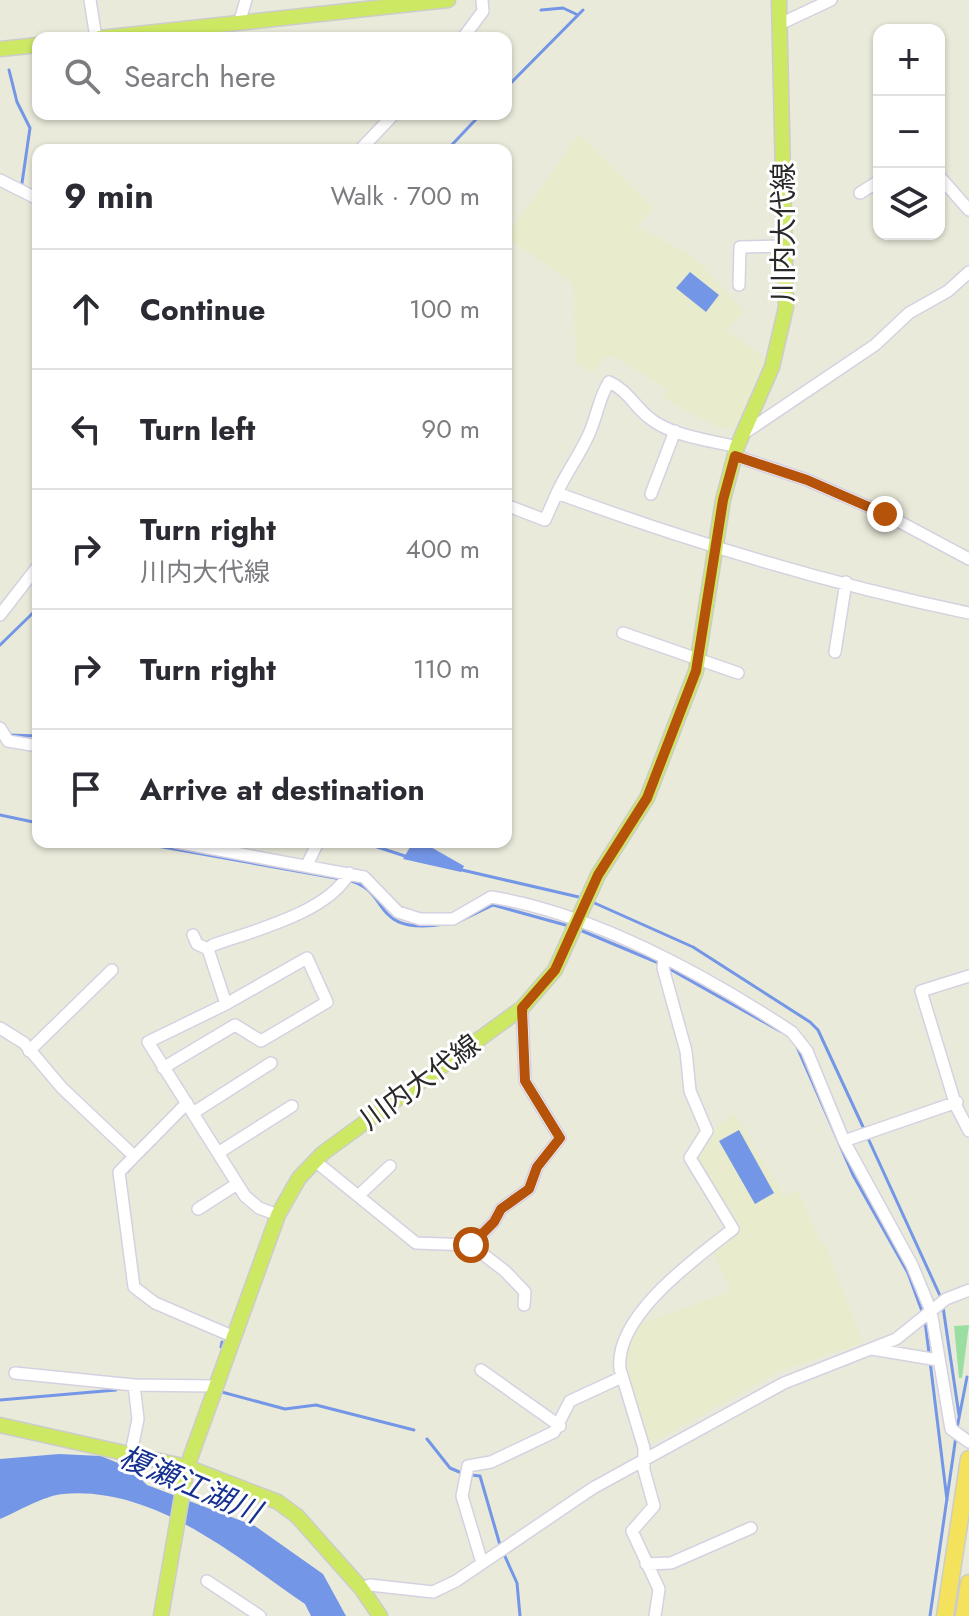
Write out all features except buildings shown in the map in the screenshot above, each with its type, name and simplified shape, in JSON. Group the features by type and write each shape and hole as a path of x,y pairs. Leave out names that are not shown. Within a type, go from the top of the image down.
{"highway":[{"path":"945,1616 969,1459"},
{"path":"964,1616 968,1592"}],"main road":[{"path":"154,32 448,0"},
{"name":"川内大代線","path":"161,1616 187,1467 278,1215 299,1178 315,1161 522,1008 555,970 587,899 647,798 698,660 736,452 772,367 786,307 779,0"},
{"path":"0,49 32,46"},
{"path":"0,1425 187,1467 278,1502 297,1516 361,1588 380,1616"}],"street":[{"path":"90,0 97,32"},
{"path":"239,23 246,0"},
{"path":"467,32 483,11 482,0"},
{"path":"780,24 831,0"},
{"path":"366,144 388,120"},
{"path":"0,180 32,196"},
{"path":"945,183 969,210"},
{"path":"860,193 873,185"},
{"path":"739,285 740,247 784,246"},
{"path":"746,432 875,345 909,313 948,291 969,272"},
{"path":"512,507 545,520 571,462 589,436 600,396 609,382 623,389 648,417 675,431 807,480 885,514 969,559"},
{"path":"651,494 675,431"},
{"path":"557,493 651,528 969,613"},
{"path":"0,615 32,574"},
{"path":"835,652 846,582"},
{"path":"623,633 738,673"},
{"path":"2,732 24,746 32,746"},
{"path":"210,848 307,865 346,878 372,882 398,912 420,919 453,919 491,897 574,926 664,963 792,1032 807,1051 844,1141 912,1265 932,1311 932,1358 960,1438"},
{"path":"307,865 315,848"},
{"path":"193,935 197,944 208,949 314,907 346,878"},
{"path":"208,949 224,1005 235,1025 261,1041 327,1002 307,958 224,1005 148,1042 237,1184 259,1208 278,1215"},
{"path":"655,1616 659,1589 632,1531 654,1506 643,1460 644,1448 622,1377 620,1356 642,1312 670,1281 733,1229 690,1158 707,1131 690,1091 686,1051 664,963"},
{"path":"29,1051 112,970"},
{"path":"969,976 921,991 969,1131"},
{"path":"471,1245 494,1222 501,1209 529,1189 537,1167 560,1138 525,1081 522,1008"},
{"path":"163,1068 235,1025"},
{"path":"0,1028 24,1043 133,1155"},
{"path":"232,1336 155,1303 134,1287 119,1172 133,1155 190,1108 271,1063"},
{"path":"844,1141 957,1102"},
{"path":"218,1153 292,1106"},
{"path":"315,1161 416,1243 471,1245 505,1271 525,1292 524,1305"},
{"path":"358,1196 390,1166"},
{"path":"198,1209 237,1184"},
{"path":"361,1588 370,1585 433,1592 643,1460 784,1383 896,1339 932,1311 969,1290"},
{"path":"871,1349 932,1358"},
{"path":"481,1370 560,1426"},
{"path":"15,1373 134,1385 214,1386"},
{"path":"482,1563 462,1496 468,1466 491,1462 560,1426 570,1401 622,1377"},
{"path":"131,1453 138,1419 134,1385"},
{"path":"646,1564 671,1563 751,1528"},
{"path":"207,1581 260,1616"}],"shaded area":[{"path":"579,134 654,209 637,227 694,257 744,311 727,331 766,358 736,428 721,428 663,398 668,390 614,356 604,357 592,374 576,362 573,284 512,241 512,229"},
{"path":"734,1113 784,1196 798,1190 821,1244 825,1244 863,1343 782,1370 646,1446 622,1368 623,1357 640,1324 731,1291 712,1251 738,1230 695,1160 709,1134"}],"green space":[{"path":"969,1325 962,1378 959,1378 954,1326"}],"water":[{"path":"690,272 719,295 706,312 676,288"},
{"path":"409,848 432,848 464,866 461,872 403,859"},
{"path":"739,1130 774,1193 755,1204 719,1141"},
{"path":"59,1454 101,1456 130,1468 147,1485 255,1526 323,1574 346,1616 311,1616 305,1604 222,1546 161,1513 129,1501 97,1494 55,1495 0,1519 0,1459"}],"waterway":[{"path":"541,10 563,8 578,15"},
{"path":"512,82 583,10"},
{"path":"9,70 17,102 30,128 22,183"},
{"path":"453,144 475,120"},
{"path":"0,645 32,614"},
{"path":"8,735 32,736"},
{"path":"0,815 32,822"},
{"path":"168,848 341,879"},
{"path":"380,848 408,857"},
{"path":"462,870 583,898"},
{"path":"348,880 371,893 384,911 404,924 445,924"},
{"path":"590,901 693,947 810,1022 818,1030 864,1129"},
{"path":"456,923 493,905 569,926"},
{"path":"580,930 661,964"},
{"path":"668,968 780,1031"},
{"path":"797,1047 853,1175 908,1273 923,1314"},
{"path":"867,1136 942,1300"},
{"path":"128,1171 137,1159"},
{"path":"943,1307 959,1415"},
{"path":"925,1321 929,1353"},
{"path":"221,1347 222,1342"},
{"path":"930,1361 947,1500"},
{"path":"957,1428 967,1377"},
{"path":"0,1400 116,1390"},
{"path":"218,1391 285,1409 316,1405 414,1430"},
{"path":"930,1616 956,1436"},
{"path":"427,1439 450,1468 464,1474"},
{"path":"471,1475 480,1476 500,1545"},
{"path":"503,1552 517,1583 520,1616"}],"route":[{"path":"471,1245 494,1222 501,1209 529,1189 537,1167 560,1138 525,1081 522,1008 555,970 598,875 647,798 696,671 723,500 735,456 807,480 885,514"}],"water label":[{"name":"榎瀬江湖川","path":"190,1484"}]}
